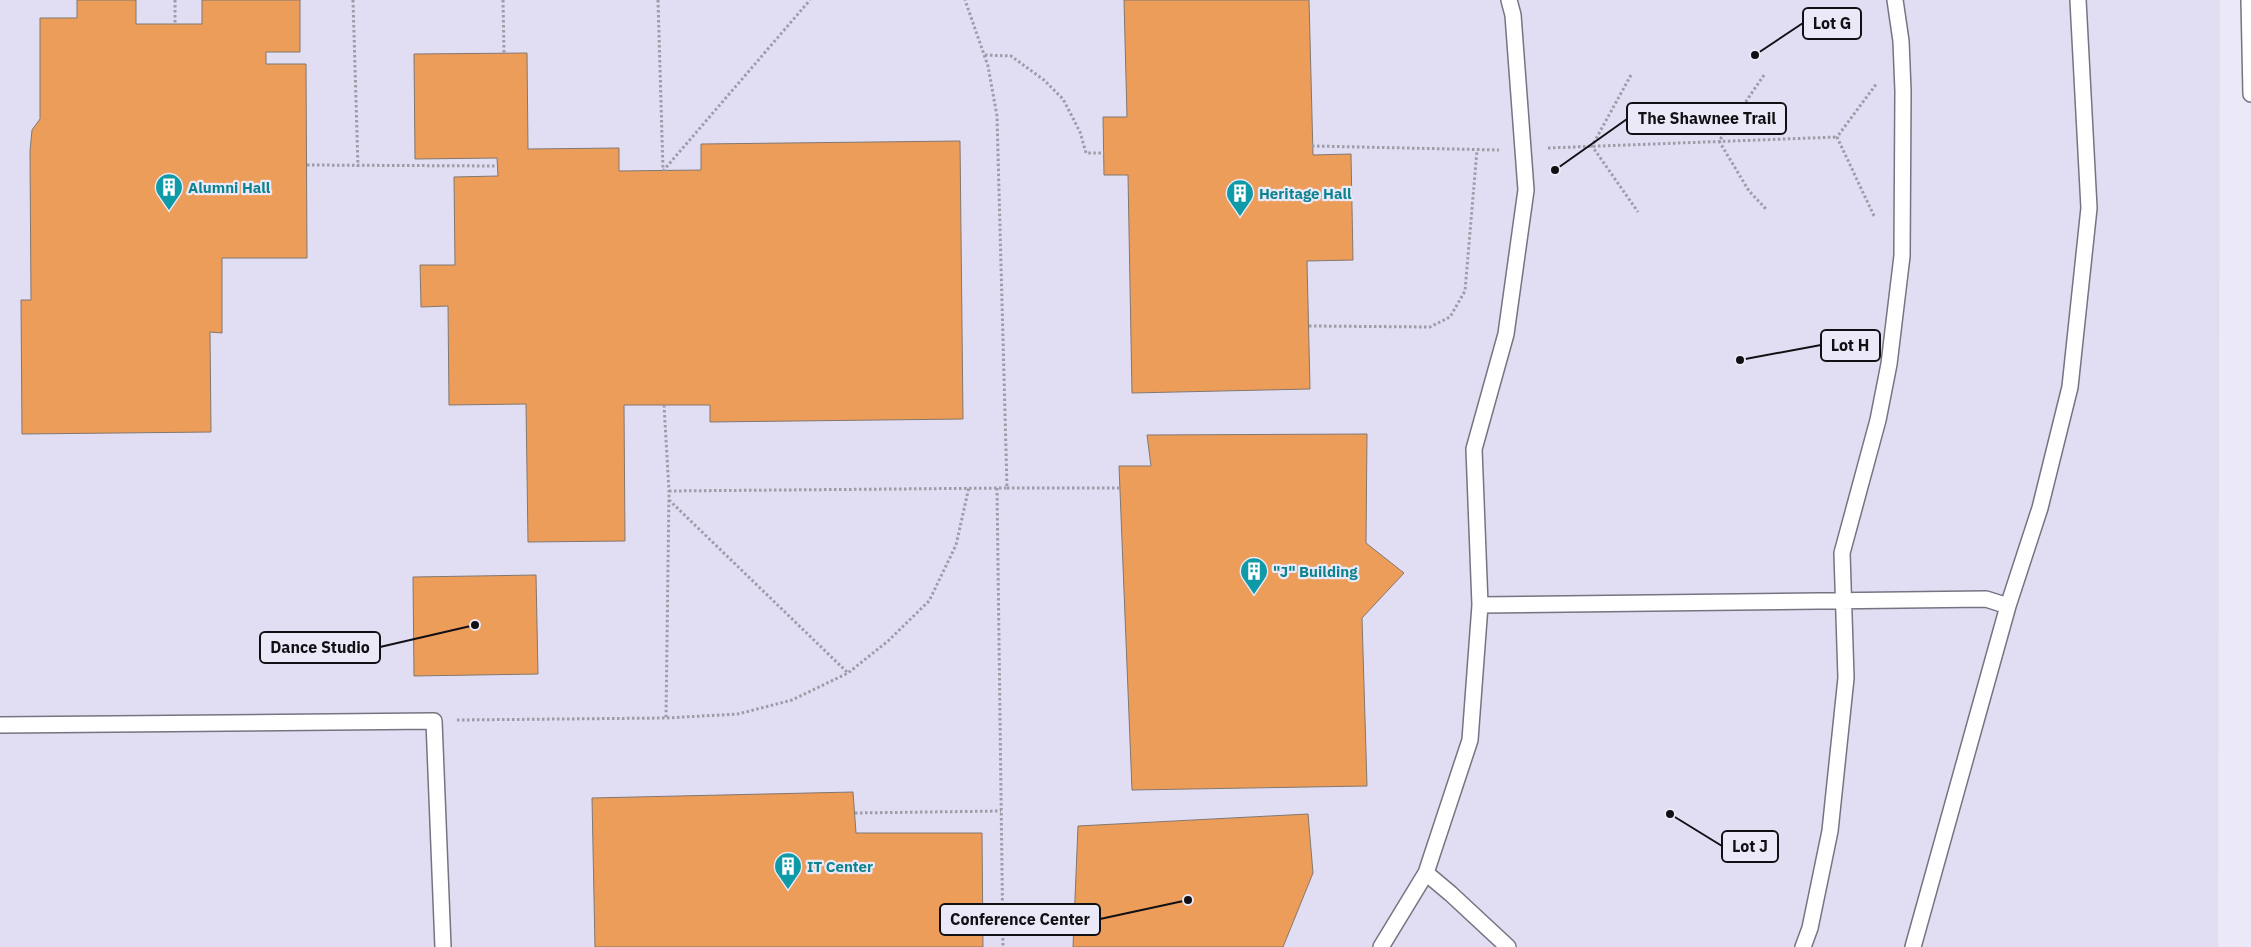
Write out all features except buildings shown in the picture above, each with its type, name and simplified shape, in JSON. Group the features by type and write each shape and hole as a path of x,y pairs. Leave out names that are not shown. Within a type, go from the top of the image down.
{"lane":[{"path":"1382,947 1426,874 1470,740 1480,605 1474,449 1506,334 1526,190 1513,15 1509,0"},
{"path":"1803,947 1810,928 1830,831 1846,678 1842,552 1878,420 1889,364 1902,256 1903,91 1895,0"},
{"path":"1914,947 2008,606 2040,508 2070,387 2089,208 2078,0"},
{"path":"2249,0 2251,94"},
{"path":"1480,605 1986,600 2008,606"},
{"path":"0,725 434,721 443,947"},
{"path":"1426,874 1451,894 1508,947"}],"path":[{"path":"175,0 175,23"},
{"path":"353,0 358,167"},
{"path":"503,0 504,53"},
{"path":"658,0 663,171 810,0"},
{"path":"965,0 985,55 997,116 1007,488"},
{"path":"985,55 1011,56 1044,80 1063,99 1080,132 1086,153 1104,153"},
{"path":"1592,146 1631,75"},
{"path":"1719,142 1764,75"},
{"path":"1837,137 1882,76"},
{"path":"1312,146 1477,150 1837,137"},
{"path":"1837,137 1874,216"},
{"path":"1719,142 1749,191 1766,209"},
{"path":"1592,146 1638,212"},
{"path":"1309,326 1430,327 1450,317 1465,291 1477,150"},
{"path":"307,165 358,167 497,166"},
{"path":"664,405 669,491 666,718"},
{"path":"669,491 969,487 1120,488"},
{"path":"434,721 666,718 738,714 792,700 848,674 888,641 929,601 956,545 969,487"},
{"path":"997,488 1003,947"},
{"path":"669,500 848,674"},
{"path":"855,813 1001,811"},
{"path":"1003,926 1074,926"}],"shaded area":[{"path":"0,0 2220,0 2218,947 0,947"}],"place":[{"name":"Lot G","path":"1755,55"},
{"name":"The Shawnee Trail","path":"1555,170"},
{"name":"Alumni Hall","path":"169,211"},
{"name":"Heritage Hall","path":"1240,217"},
{"name":"Lot H","path":"1740,360"},
{"name":"\"J\" Building","path":"1254,595"},
{"name":"Dance Studio","path":"475,625"},
{"name":"Lot J","path":"1670,814"},
{"name":"IT Center","path":"788,890"},
{"name":"Conference Center","path":"1188,900"}]}
